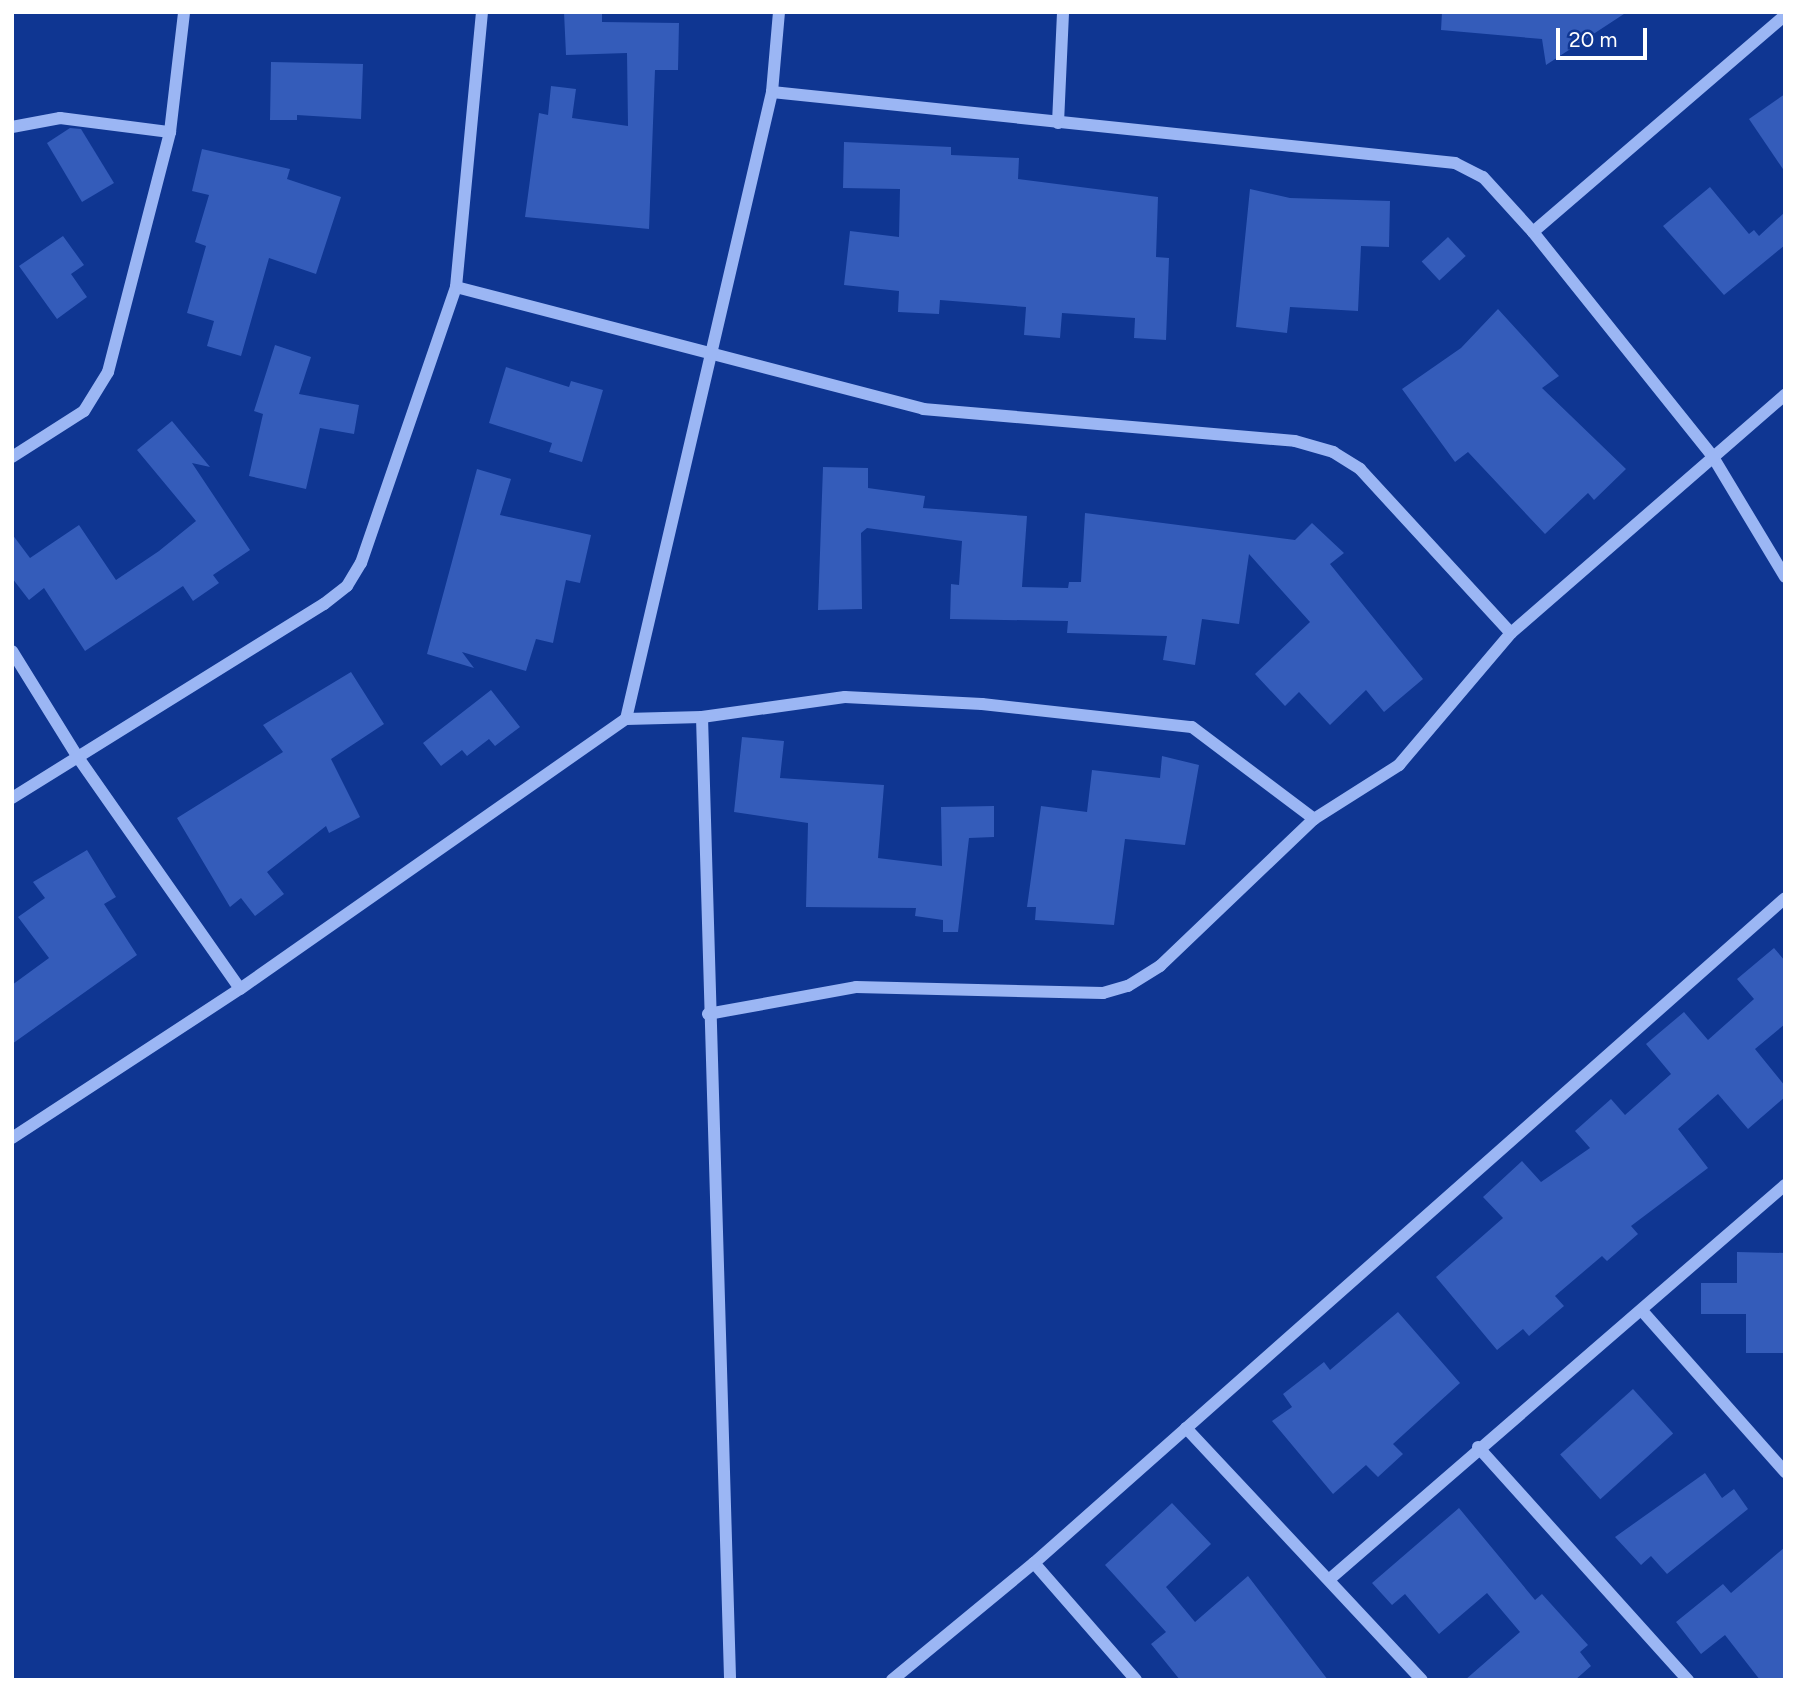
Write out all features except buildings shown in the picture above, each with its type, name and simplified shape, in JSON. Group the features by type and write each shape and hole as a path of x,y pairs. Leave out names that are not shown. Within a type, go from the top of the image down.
{"street":[{"path":"12,457 67,426 102,385 170,132 184,12"},
{"path":"12,797 346,586 375,533 456,287 482,12"},
{"path":"626,719 715,353 772,92 779,12"},
{"path":"1058,123 1063,12"},
{"path":"1533,232 1785,15"},
{"path":"772,92 1455,163 1483,177 1533,232 1713,457 1785,577"},
{"path":"12,127 60,118 170,132"},
{"path":"456,287 715,353 923,410 1295,441 1333,452 1360,469 1511,633"},
{"path":"708,1014 856,987 1103,993 1128,986 1160,966 1314,819 1399,765 1511,633 1785,395"},
{"path":"12,651 77,755 240,989"},
{"path":"12,1138 240,989 626,719 702,717 845,697 982,704 1192,727 1314,819"},
{"path":"702,717 708,1014 730,1680"},
{"path":"892,1680 1034,1563 1785,898"},
{"path":"1331,1578 1478,1447 1644,1313 1785,1185"},
{"path":"1644,1313 1785,1472"},
{"path":"1186,1428 1331,1578 1422,1680"},
{"path":"1478,1447 1688,1680"},
{"path":"1034,1563 1136,1680"}]}
